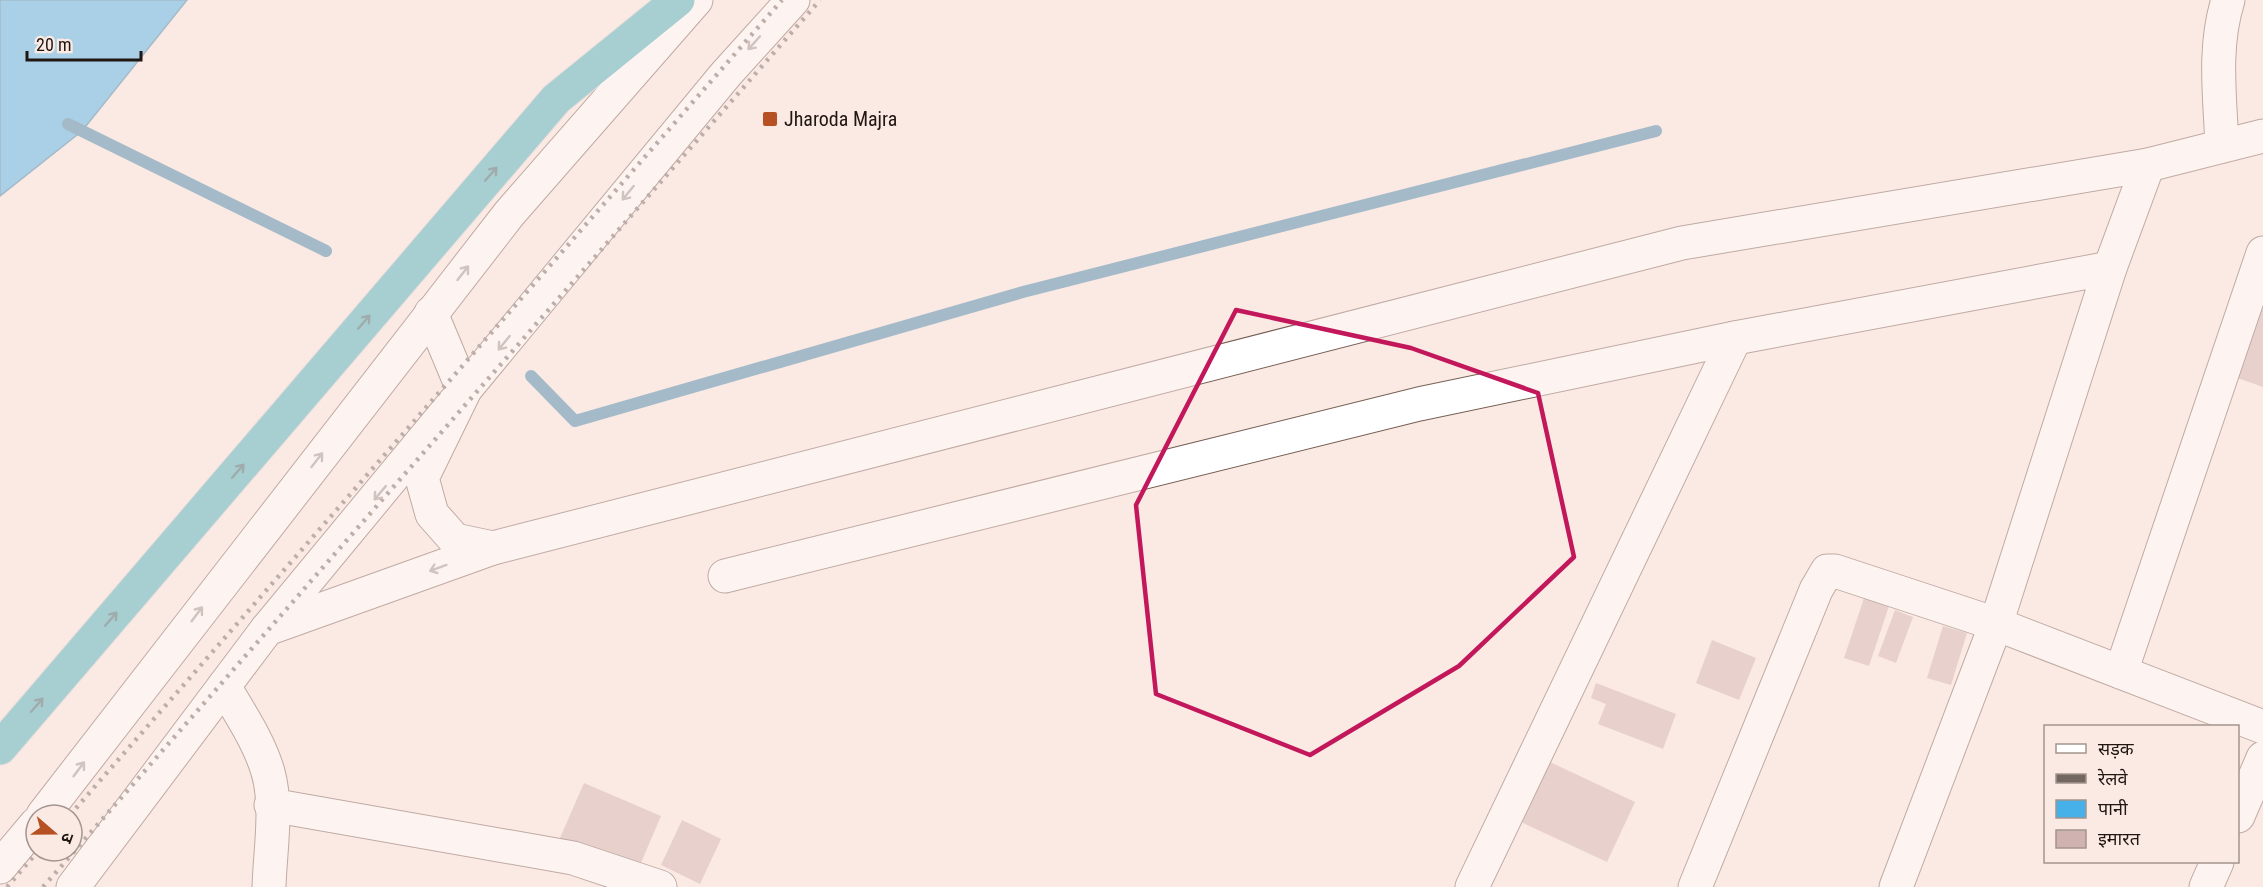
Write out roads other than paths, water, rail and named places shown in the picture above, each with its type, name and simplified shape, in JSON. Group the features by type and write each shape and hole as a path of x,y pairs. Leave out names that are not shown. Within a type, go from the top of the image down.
{"highway":[{"path":"0,747 556,99 678,0"}],"street":[{"path":"52,803 509,214 696,0"},
{"path":"73,887 267,629 726,74 793,0"},
{"path":"2222,24 2222,146"},
{"path":"267,629 493,548 1682,243 2148,165 2263,136"},
{"path":"1896,887 1996,624 2110,268 2148,165"},
{"path":"2121,672 2263,253"},
{"path":"725,576 1419,404 1735,338 2110,268"},
{"path":"431,313 464,392 422,478 432,514 455,540 493,548"},
{"path":"1472,887 1735,338"},
{"path":"1695,887 1819,584 1827,571 1835,570 1996,624 2263,727"},
{"path":"224,686 253,737 268,773 271,805 269,887"},
{"path":"2239,814 2263,758"},
{"path":"271,805 573,858 660,887"},
{"path":"0,867 24,838"},
{"path":"2206,887 2216,863"}],"water":[{"path":"0,0 187,0 82,131 0,196"}],"waterway":[{"path":"68,124 326,251"},
{"path":"531,376 575,421 1023,292 1656,131"}],"railway":[{"path":"80,803 782,0"},
{"path":"43,887 820,0"},
{"path":"7,887 28,863"}],"place":[{"name":"Jharoda Majra","path":"770,119"}]}
